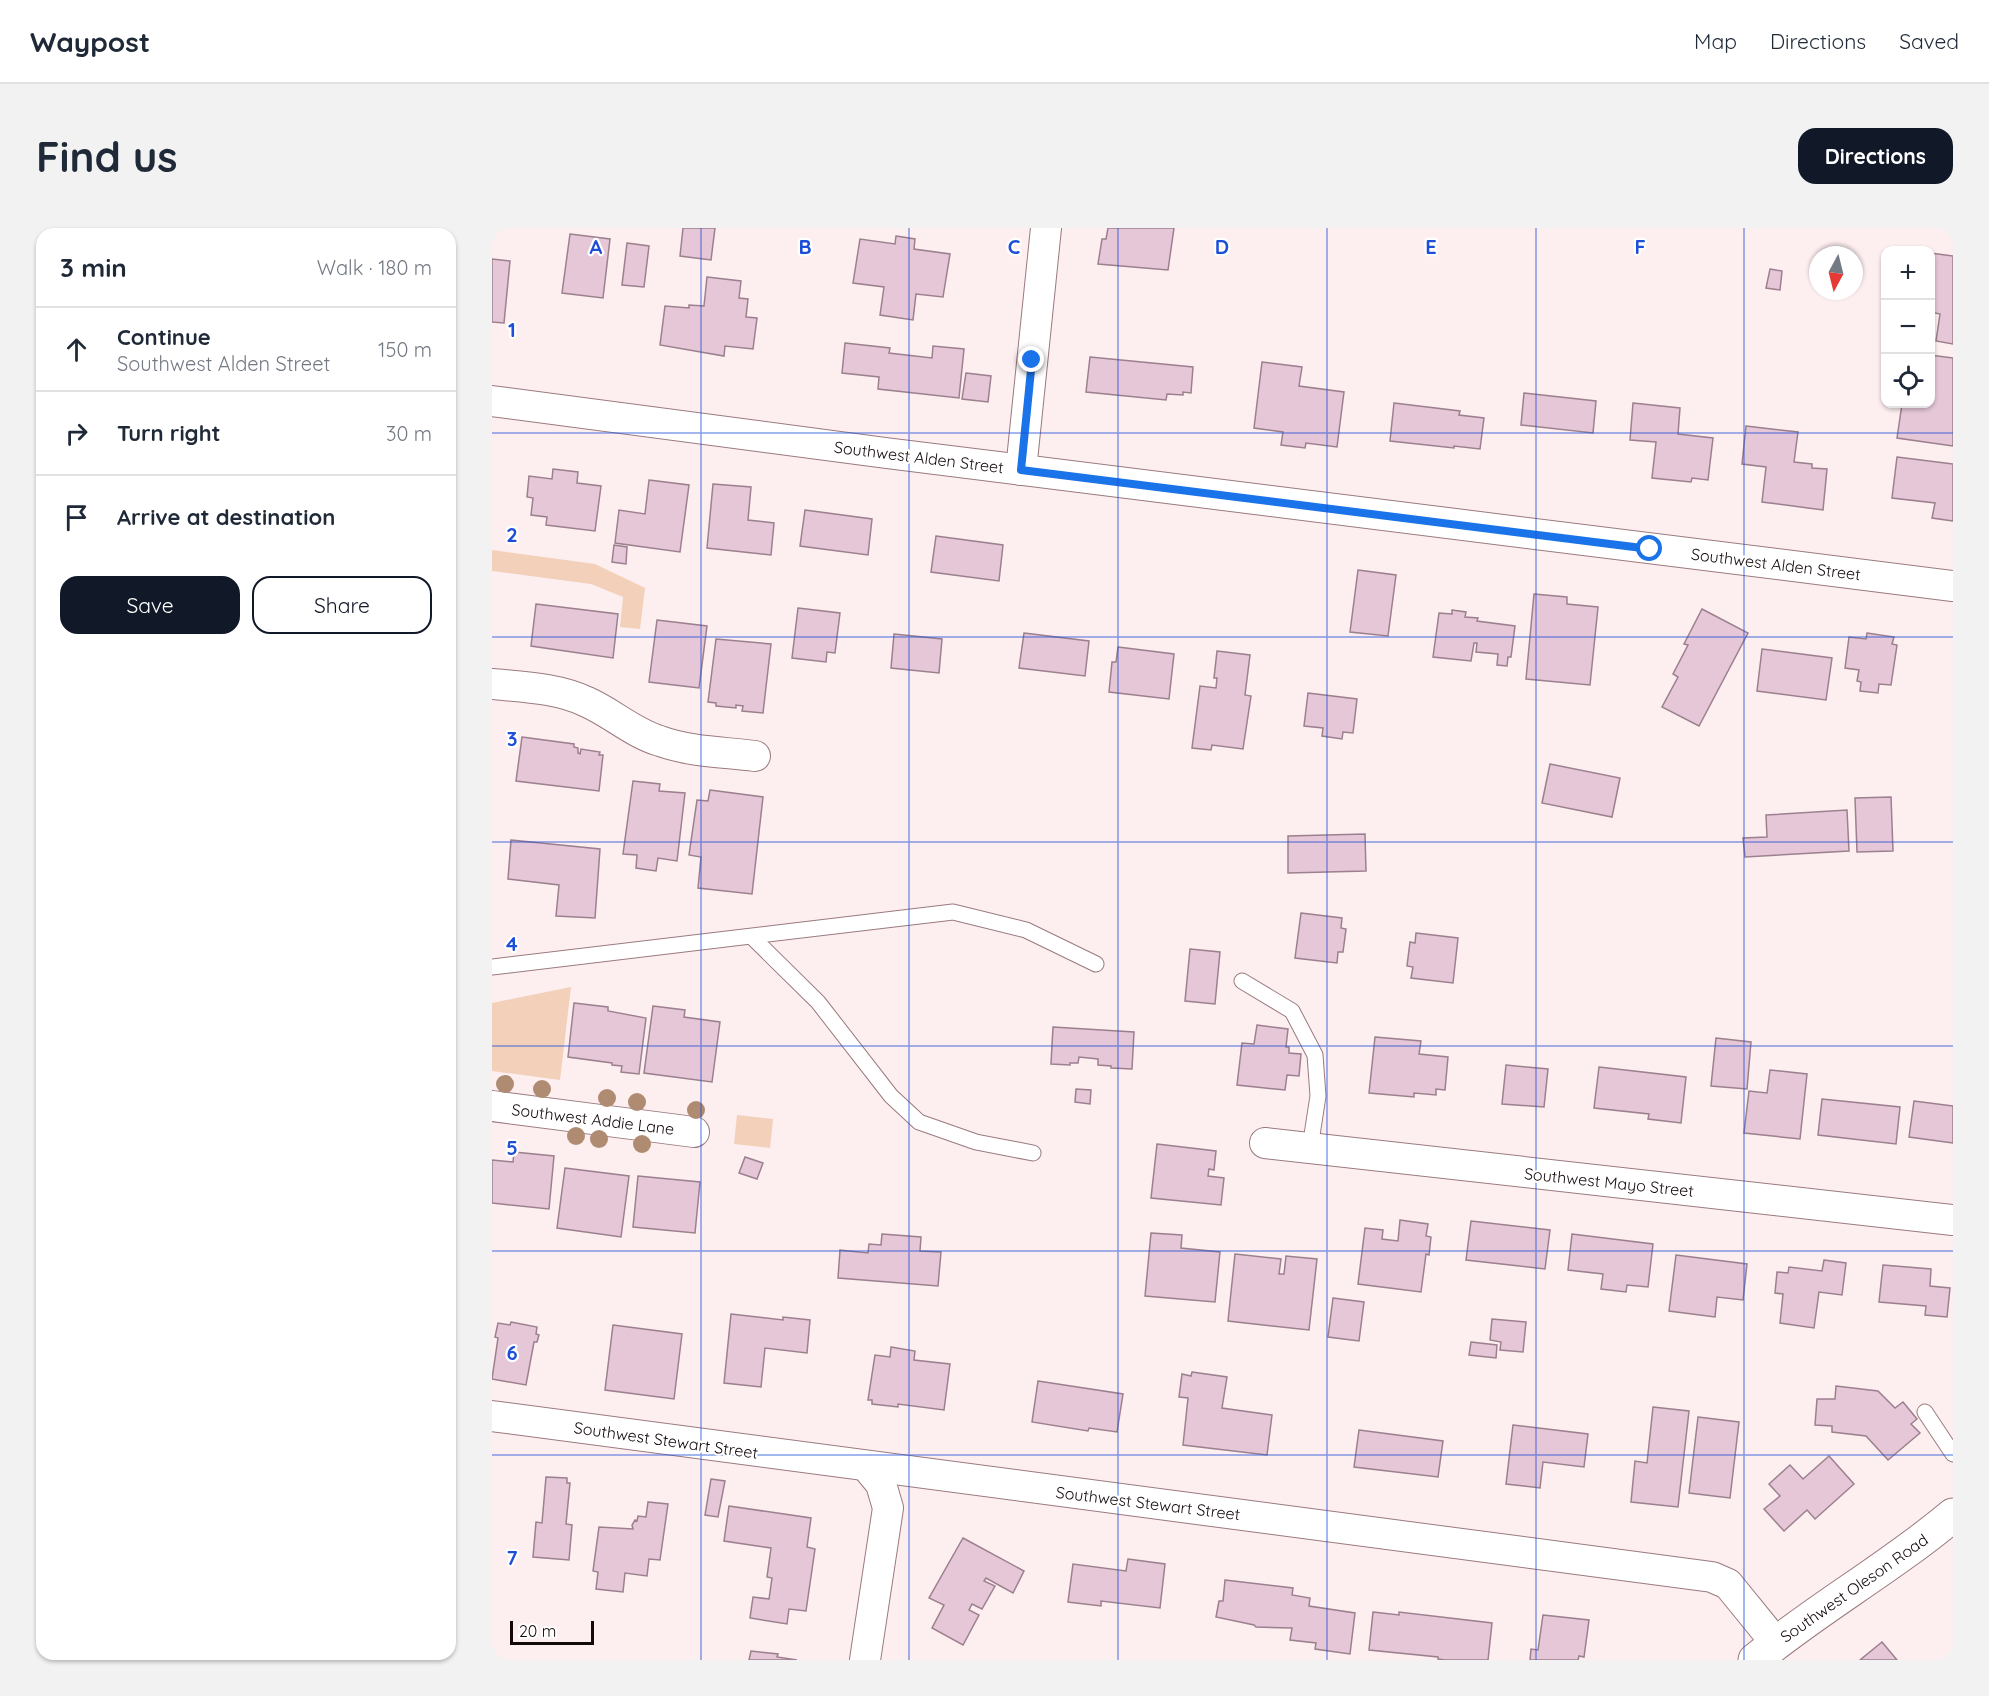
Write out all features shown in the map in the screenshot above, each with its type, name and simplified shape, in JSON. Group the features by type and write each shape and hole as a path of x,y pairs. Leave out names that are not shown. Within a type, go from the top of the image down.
{"main road":[{"name":"Southwest Oleson Road","path":"1765,1651 1917,1545 1953,1515"}],"street":[{"path":"1021,470 1046,228"},
{"name":"Southwest Alden Street","path":"492,401 1021,470 1953,586"},
{"path":"492,684 570,695 658,741 687,748 755,756"},
{"name":"Southwest Addie Lane","path":"492,1106 694,1132"},
{"name":"Southwest Mayo Street","path":"1265,1143 1953,1220"},
{"name":"Southwest Stewart Street","path":"492,1416 1712,1577 1728,1584 1765,1651"},
{"path":"865,1660 888,1509 881,1484 867,1467"}],"lane":[{"path":"492,967 953,912 1026,930 1096,964"},
{"path":"752,937 818,1002 891,1096 919,1122 976,1143 1033,1153"},
{"path":"1242,981 1292,1011 1316,1055 1318,1096 1310,1148"},
{"path":"1925,1412 1953,1454"}],"shaded area":[{"path":"492,550 595,564 645,588 640,629 620,627 623,597 591,584 492,571"},
{"path":"571,987 560,1080 492,1071 492,1003"},
{"path":"737,1115 773,1119 770,1148 734,1144"}],"building":[{"path":"683,228 715,228 711,260 680,256"},
{"path":"1108,228 1174,228 1168,270 1098,264 1102,239 1106,239"},
{"path":"570,234 610,239 603,298 562,293"},
{"path":"896,236 915,239 914,249 950,254 943,297 916,294 913,320 880,315 884,287 853,283 860,239 895,244"},
{"path":"627,243 649,246 644,287 622,285"},
{"path":"1935,254 1953,256 1953,344 1936,341 1940,314 1935,313"},
{"path":"492,259 510,261 504,323 492,322"},
{"path":"1770,269 1782,271 1780,290 1766,288"},
{"path":"707,277 741,281 739,298 748,299 746,317 757,318 753,349 725,346 724,356 660,345 665,306 689,308 689,305 704,306"},
{"path":"845,343 890,348 889,353 932,358 933,346 964,349 959,398 878,389 879,377 842,373"},
{"path":"1935,356 1953,358 1953,446 1897,438 1901,408 1935,408"},
{"path":"1090,357 1193,367 1191,393 1167,394 1166,400 1086,392"},
{"path":"1262,362 1302,367 1299,386 1344,392 1337,447 1306,443 1305,448 1281,445 1283,432 1254,428"},
{"path":"966,373 991,376 988,402 962,399"},
{"path":"1524,393 1596,401 1593,433 1521,425"},
{"path":"1394,403 1460,411 1459,415 1484,418 1480,449 1390,441"},
{"path":"1633,403 1680,408 1678,434 1713,438 1708,480 1692,478 1691,482 1652,478 1656,442 1630,440"},
{"path":"1746,426 1798,432 1794,462 1812,464 1812,468 1827,469 1823,510 1762,502 1766,467 1742,464"},
{"path":"1897,457 1953,464 1953,521 1932,518 1935,503 1892,498"},
{"path":"553,469 578,472 577,483 601,486 595,531 546,525 547,517 531,515 533,498 527,497 529,476 552,479"},
{"path":"649,480 689,485 680,552 615,543 619,510 645,514"},
{"path":"713,484 751,487 748,520 774,523 771,555 707,548"},
{"path":"805,510 872,519 868,555 800,546"},
{"path":"936,536 1003,545 999,581 931,572"},
{"path":"614,545 627,547 626,564 612,562"},
{"path":"1358,570 1396,575 1388,636 1350,632"},
{"path":"1534,594 1567,597 1567,604 1598,607 1590,685 1526,679"},
{"path":"536,604 618,614 613,658 531,646"},
{"path":"798,608 840,613 835,653 827,652 826,662 792,658"},
{"path":"1702,609 1748,633 1699,726 1662,707 1678,677 1673,674 1688,645 1684,644"},
{"path":"1452,610 1466,612 1465,617 1478,618 1477,621 1515,626 1511,657 1508,657 1507,666 1497,665 1498,654 1476,652 1477,643 1474,643 1471,661 1433,657 1439,613 1452,614"},
{"path":"657,620 707,626 699,688 649,682"},
{"path":"1024,633 1089,641 1085,676 1019,668"},
{"path":"1867,633 1894,637 1892,644 1897,645 1891,685 1879,684 1878,693 1860,691 1861,682 1857,681 1859,670 1845,668 1849,637 1866,639"},
{"path":"894,634 942,639 939,673 891,668"},
{"path":"716,639 771,644 763,713 742,711 743,706 736,705 736,708 716,706 716,703 708,702"},
{"path":"1118,647 1174,654 1169,699 1109,692 1112,662 1116,662"},
{"path":"1762,649 1832,658 1826,700 1757,691"},
{"path":"1217,651 1250,655 1245,695 1251,696 1243,749 1212,745 1211,750 1192,748 1200,686 1216,688 1217,678 1214,678"},
{"path":"1308,693 1357,699 1353,733 1343,732 1342,739 1322,736 1323,728 1304,726"},
{"path":"522,737 574,744 580,754 581,749 600,752 599,755 603,755 599,791 516,781"},
{"path":"1550,764 1620,778 1612,817 1542,803"},
{"path":"633,781 660,784 659,791 685,793 677,861 658,858 656,871 636,868 637,855 623,854"},
{"path":"710,790 763,797 752,894 698,888 701,857 689,855 697,800 708,801"},
{"path":"1891,797 1893,851 1857,852 1855,798"},
{"path":"1847,810 1849,851 1745,857 1743,838 1767,837 1766,815"},
{"path":"1365,834 1366,871 1288,873 1288,836"},
{"path":"511,840 600,849 595,918 556,916 559,885 508,879"},
{"path":"1301,913 1342,918 1341,928 1346,929 1343,952 1338,952 1337,963 1295,958"},
{"path":"1416,933 1458,938 1453,983 1411,978 1413,967 1407,966 1410,942 1415,943"},
{"path":"1190,949 1220,952 1215,1004 1185,1001"},
{"path":"574,1003 608,1007 608,1011 646,1018 639,1074 621,1072 622,1066 612,1065 612,1063 568,1057"},
{"path":"653,1006 685,1010 684,1017 720,1022 712,1082 644,1073"},
{"path":"1257,1025 1288,1029 1286,1047 1289,1047 1289,1053 1301,1054 1299,1076 1287,1075 1285,1090 1237,1085 1242,1043 1254,1044"},
{"path":"1053,1027 1134,1032 1132,1069 1111,1068 1111,1066 1098,1065 1098,1059 1079,1057 1078,1063 1070,1063 1070,1065 1051,1064"},
{"path":"1375,1037 1421,1041 1419,1054 1448,1057 1445,1090 1436,1089 1436,1095 1414,1093 1414,1097 1369,1093"},
{"path":"1716,1038 1751,1042 1747,1089 1711,1086"},
{"path":"1506,1065 1548,1069 1544,1107 1502,1104"},
{"path":"1599,1067 1686,1077 1681,1123 1648,1119 1649,1114 1594,1108"},
{"path":"1770,1070 1807,1074 1800,1139 1744,1133 1749,1091 1767,1093"},
{"path":"1076,1089 1091,1090 1090,1104 1075,1102"},
{"path":"1822,1099 1900,1107 1896,1144 1818,1135"},
{"path":"1914,1101 1953,1106 1953,1143 1909,1137"},
{"path":"1157,1144 1216,1151 1214,1170 1209,1169 1208,1176 1224,1178 1221,1205 1151,1198"},
{"path":"514,1152 554,1156 549,1209 492,1203 492,1160 513,1162"},
{"path":"745,1157 763,1163 757,1179 739,1173"},
{"path":"565,1168 629,1176 621,1237 557,1228"},
{"path":"638,1176 700,1182 695,1233 633,1227"},
{"path":"1400,1220 1428,1224 1426,1236 1431,1237 1429,1255 1426,1254 1421,1292 1358,1284 1365,1228 1383,1230 1382,1239 1398,1241"},
{"path":"1471,1221 1550,1230 1545,1269 1466,1260"},
{"path":"1151,1233 1182,1235 1181,1248 1220,1252 1215,1302 1145,1296"},
{"path":"882,1234 921,1237 920,1251 941,1252 938,1286 838,1278 840,1250 868,1253 869,1244 881,1245"},
{"path":"1572,1234 1653,1244 1648,1287 1627,1285 1626,1292 1601,1289 1603,1274 1568,1270"},
{"path":"1235,1254 1281,1259 1279,1274 1284,1274 1286,1256 1317,1259 1309,1330 1228,1321"},
{"path":"1676,1255 1747,1264 1743,1300 1717,1297 1715,1317 1669,1311"},
{"path":"1824,1260 1846,1263 1842,1295 1819,1292 1814,1328 1780,1323 1783,1294 1775,1293 1777,1272 1788,1273 1789,1267 1822,1271"},
{"path":"1883,1265 1931,1269 1930,1286 1950,1288 1947,1317 1925,1315 1926,1306 1879,1302"},
{"path":"1333,1298 1364,1302 1359,1341 1328,1337"},
{"path":"731,1314 783,1320 783,1317 810,1320 807,1353 765,1348 761,1387 724,1383"},
{"path":"1492,1319 1526,1322 1523,1352 1500,1350 1501,1342 1490,1340"},
{"path":"511,1322 537,1327 536,1334 539,1335 537,1342 534,1342 526,1385 492,1379 498,1323 510,1325"},
{"path":"613,1325 682,1334 674,1399 605,1390"},
{"path":"1471,1342 1497,1345 1496,1358 1469,1355"},
{"path":"891,1347 915,1351 914,1360 950,1364 944,1410 898,1404 898,1407 872,1404 872,1400 868,1400 875,1355 890,1357"},
{"path":"1192,1372 1227,1377 1222,1408 1272,1415 1267,1455 1183,1445 1188,1398 1179,1397 1182,1374 1191,1376"},
{"path":"1038,1381 1123,1394 1117,1432 1089,1428 1088,1431 1032,1422"},
{"path":"1836,1386 1878,1391 1895,1408 1903,1402 1917,1419 1911,1424 1920,1433 1888,1460 1866,1436 1832,1432 1832,1426 1815,1425 1817,1399 1835,1399"},
{"path":"1653,1407 1689,1411 1678,1507 1631,1502 1635,1461 1647,1463"},
{"path":"1698,1417 1739,1422 1730,1498 1689,1493"},
{"path":"1513,1425 1588,1434 1584,1467 1543,1462 1540,1488 1506,1484"},
{"path":"1359,1430 1443,1441 1438,1477 1354,1467"},
{"path":"1829,1456 1854,1484 1815,1519 1807,1510 1784,1531 1764,1509 1780,1496 1769,1484 1790,1465 1803,1479"},
{"path":"546,1477 567,1478 567,1483 570,1483 566,1524 572,1525 569,1560 533,1557 536,1522 542,1523"},
{"path":"711,1479 725,1481 718,1517 705,1515"},
{"path":"648,1502 668,1504 660,1560 649,1559 647,1576 625,1573 623,1592 596,1589 598,1572 593,1571 599,1527 633,1529 632,1525 635,1520 637,1521 638,1516 646,1517"},
{"path":"729,1506 811,1518 807,1547 815,1549 806,1611 789,1609 787,1624 750,1618 753,1597 769,1599 772,1578 767,1577 771,1548 724,1541"},
{"path":"963,1538 1024,1571 1013,1593 986,1578 984,1581 995,1586 982,1609 972,1604 969,1610 979,1615 963,1645 932,1628 944,1605 929,1598"},
{"path":"1128,1559 1165,1564 1160,1608 1101,1601 1101,1606 1068,1602 1073,1564 1126,1571"},
{"path":"1225,1580 1293,1588 1292,1595 1310,1598 1309,1606 1355,1613 1350,1654 1315,1649 1316,1643 1290,1640 1292,1628 1256,1627 1216,1617 1219,1601 1223,1601"},
{"path":"1373,1612 1399,1615 1399,1612 1492,1623 1488,1660 1445,1660 1438,1659 1438,1657 1369,1650"},
{"path":"1543,1615 1589,1620 1584,1657 1579,1656 1578,1660 1530,1660 1531,1649 1538,1650"},
{"path":"1882,1642 1897,1660 1860,1660"},
{"path":"751,1651 778,1654 777,1657 797,1660 749,1660"}],"route":[{"path":"1032,360 1021,470 1650,549"}]}
